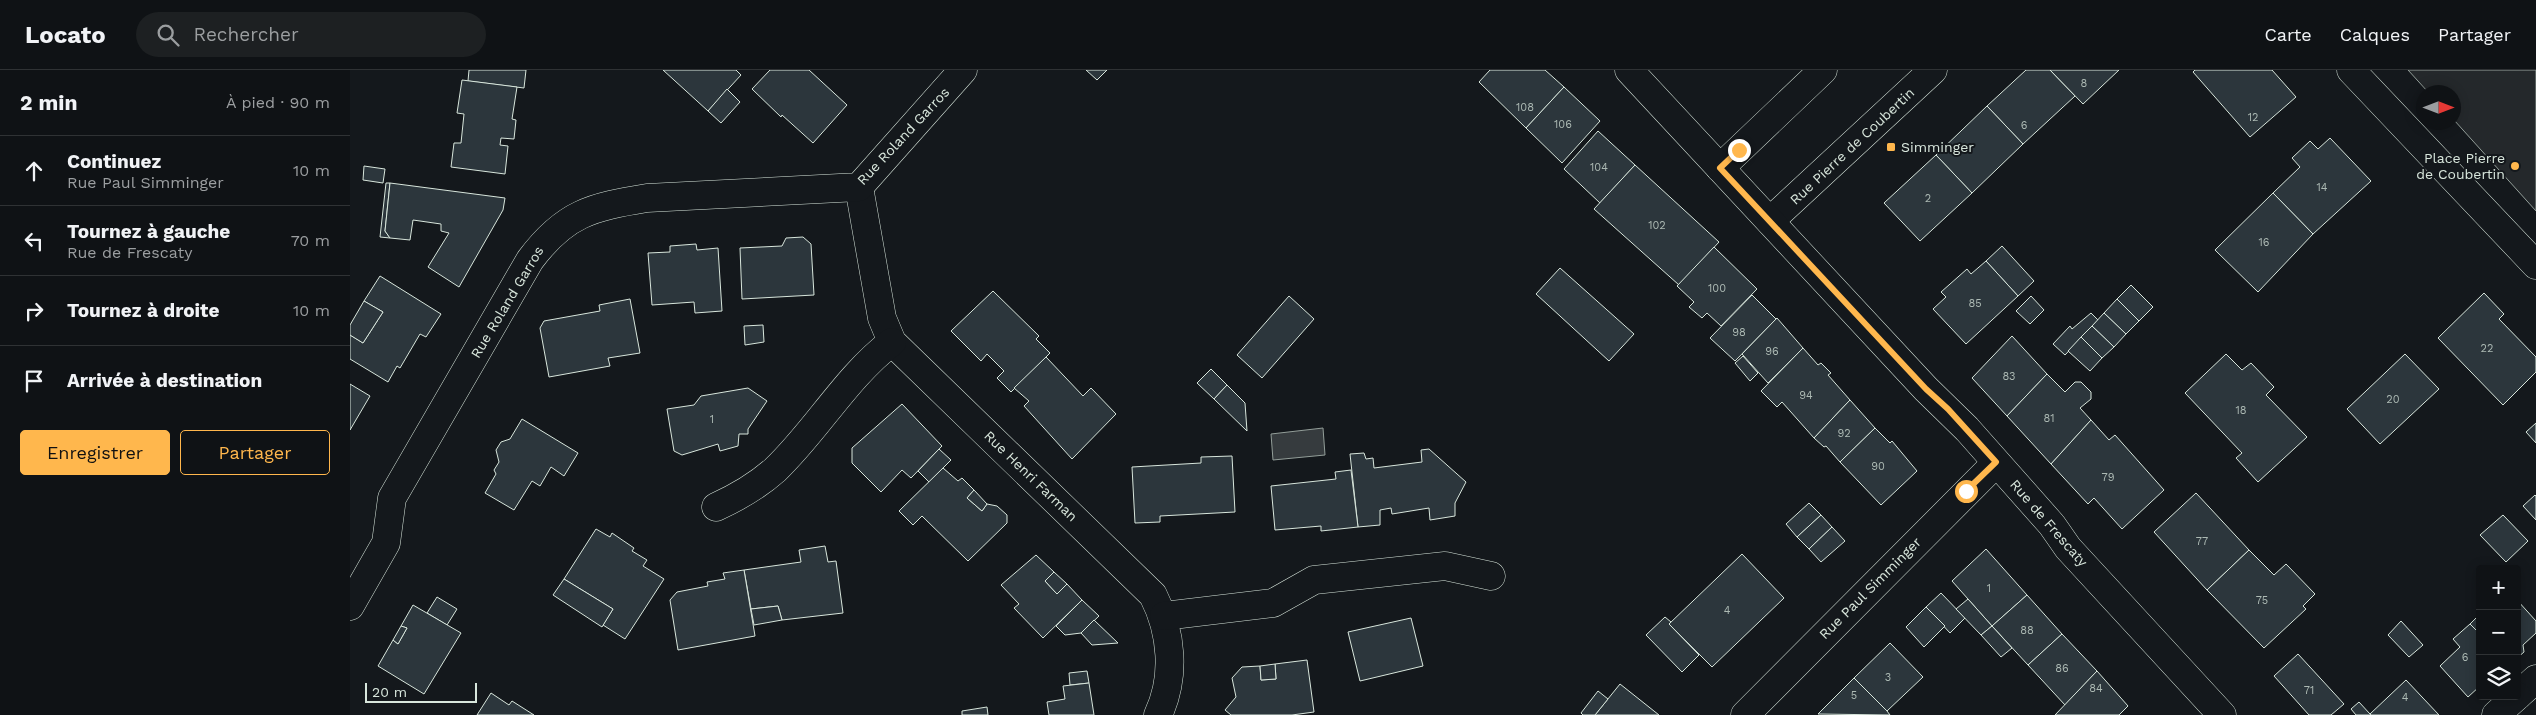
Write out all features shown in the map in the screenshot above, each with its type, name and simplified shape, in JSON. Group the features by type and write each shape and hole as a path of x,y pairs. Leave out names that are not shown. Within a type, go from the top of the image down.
{"street":[{"name":"Rue Roland Garros","path":"350,606 386,544 392,498 530,260 552,234 566,223 591,209 647,198 859,187 963,70"},
{"name":"Rue de Frescaty","path":"1629,70 1926,389 1948,409 2052,525 2068,548 2222,715"},
{"path":"1720,168 1823,70"},
{"name":"Rue Pierre de Coubertin","path":"1770,222 1934,70"},
{"path":"2352,70 2536,265"},
{"name":"Rue Henri Farman","path":"859,187 882,318 892,342 1153,596 1164,616 1169,642 1169,676 1158,715"},
{"path":"716,507 744,494 775,470 871,358 892,342"},
{"name":"Rue Paul Simminger","path":"1745,715 1996,462"},
{"path":"1164,616 1273,603 1314,580 1445,566 1491,576"},
{"path":"2521,692 2536,679"},
{"path":"2496,715 2513,700"}],"shaded area":[{"name":"Place Pierre de Coubertin","path":"2408,70 2536,70 2536,211 2461,128 2461,85 2422,85"},
{"path":"1323,428 1325,455 1273,460 1271,434"}],"building":[{"path":"469,70 526,70 524,88 468,81"},
{"path":"663,70 736,70 741,75 708,111"},
{"path":"770,70 809,70 847,105 813,143 782,115 781,117 752,89"},
{"path":"1086,70 1107,70 1097,80"},
{"path":"1490,70 1545,70 1564,87 1526,128 1479,82"},
{"path":"2026,70 2050,70 2075,96 2023,144 1987,106"},
{"path":"2050,70 2119,70 2083,104"},
{"path":"2195,70 2272,70 2296,97 2250,137 2193,72"},
{"path":"462,80 517,87 512,119 516,120 514,139 501,138 500,145 508,146 505,174 451,167 454,143 461,143 464,114 457,113"},
{"path":"1564,87 1600,121 1562,163 1526,128"},
{"path":"727,89 740,102 721,123 708,111"},
{"path":"1987,106 2023,144 1972,193 1936,155"},
{"path":"1598,131 1635,165 1600,203 1564,169"},
{"path":"2330,138 2371,181 2313,234 2273,193 2300,167 2292,158 2310,141 2318,149"},
{"path":"1936,155 1972,193 1920,241 1884,203"},
{"path":"1635,165 1719,242 1679,285 1594,209"},
{"path":"364,166 385,169 383,183 363,180"},
{"path":"386,183 390,183 385,231 390,238 380,237"},
{"path":"390,183 505,198 503,210 459,287 428,267 449,233 441,231 441,224 413,220 410,240 390,238 385,231"},
{"path":"2273,193 2313,234 2258,292 2215,250"},
{"path":"803,237 811,244 814,295 742,299 740,248 782,246 786,238"},
{"path":"696,244 697,250 718,248 722,311 695,313 694,302 652,305 648,253 670,252 670,246"},
{"path":"2002,246 2034,281 2018,296 1986,261"},
{"path":"1714,247 1757,289 1721,326 1707,313 1702,318 1689,307 1694,302 1677,286"},
{"path":"1986,261 2018,296 1966,344 1933,309 1946,297 1941,292 1967,269 1971,274"},
{"path":"1560,268 1634,334 1609,361 1536,294"},
{"path":"380,276 441,314 426,337 420,334 400,368 397,366 388,382 350,359 350,335 363,343 383,312 364,301"},
{"path":"2131,285 2153,307 2139,321 2117,299"},
{"path":"993,291 1039,336 1036,339 1050,353 1011,392 997,378 1004,371 987,354 981,361 951,331"},
{"path":"2484,293 2504,314 2499,319 2536,357 2536,372 2503,405 2438,338"},
{"path":"1752,295 1776,319 1735,361 1710,338"},
{"path":"1289,296 1314,319 1262,378 1237,355"},
{"path":"2031,296 2044,310 2030,324 2016,311"},
{"path":"630,299 640,353 608,358 610,366 549,377 540,328 544,321 600,311 599,305"},
{"path":"2117,299 2139,321 2126,334 2104,313"},
{"path":"364,301 383,312 363,343 350,335 350,325"},
{"path":"2091,313 2098,320 2065,355 2053,344 2070,326 2072,329"},
{"path":"2104,313 2126,334 2114,347 2092,326"},
{"path":"1777,318 1803,348 1768,383 1742,354"},
{"path":"763,325 764,342 745,345 744,326"},
{"path":"2092,326 2114,347 2102,358 2081,337"},
{"path":"2012,336 2047,374 2007,416 1972,378"},
{"path":"2081,337 2102,358 2090,371 2068,351"},
{"path":"1803,348 1818,365 1821,363 1831,373 1828,375 1850,400 1814,438 1782,402 1777,407 1761,391"},
{"path":"2226,354 2242,370 2251,363 2274,387 2266,395 2307,437 2258,482 2236,458 2242,453 2185,393"},
{"path":"2405,354 2439,389 2380,444 2347,409"},
{"path":"1743,356 1758,373 1750,381 1735,363"},
{"path":"1046,357 1083,396 1091,388 1116,414 1072,459 1024,406 1029,401 1014,388"},
{"path":"1211,369 1227,385 1214,399 1197,383"},
{"path":"2047,374 2065,392 2075,382 2081,382 2091,392 2091,399 2080,408 2091,420 2051,464 2007,416"},
{"path":"350,384 370,396 350,430"},
{"path":"1227,385 1245,403 1247,431 1214,399"},
{"path":"748,388 767,401 748,429 748,434 739,434 738,446 720,451 718,444 682,455 674,451 667,409 694,405 701,396"},
{"path":"1850,400 1875,428 1840,462 1826,446 1824,447 1814,438"},
{"path":"902,404 942,446 911,478 902,470 881,492 852,463 852,448"},
{"path":"522,419 578,453 564,476 551,467 540,486 532,481 514,510 485,493 496,474 494,470 499,462 496,450 501,442 510,439"},
{"path":"2091,420 2109,440 2115,435 2164,490 2122,529 2094,498 2088,504 2051,464"},
{"path":"2536,423 2536,443 2526,432"},
{"path":"1875,428 1890,443 1892,441 1917,471 1881,505 1840,462"},
{"path":"939,449 951,460 929,482 918,471"},
{"path":"1429,449 1466,482 1455,503 1455,516 1430,520 1429,508 1392,514 1391,508 1380,510 1380,525 1358,527 1350,454 1364,453 1366,459 1373,458 1374,468 1422,462 1421,450"},
{"path":"1232,456 1235,512 1160,516 1160,522 1135,523 1132,467 1201,463 1201,457"},
{"path":"943,468 958,481 962,478 974,490 967,498 982,511 987,504 997,506 1007,515 1007,523 968,561 922,516 913,525 899,511"},
{"path":"1351,470 1358,527 1321,531 1321,526 1275,530 1271,486 1336,479 1335,472"},
{"path":"974,490 987,504 982,511 967,498"},
{"path":"2196,493 2249,550 2207,590 2154,532"},
{"path":"2536,496 2536,520 2523,506"},
{"path":"1809,503 1821,515 1797,537 1786,524"},
{"path":"1821,515 1832,527 1809,549 1797,537"},
{"path":"2503,515 2528,541 2506,562 2480,535"},
{"path":"1832,527 1845,541 1821,562 1809,549"},
{"path":"596,529 610,537 612,533 634,548 632,551 647,560 643,566 664,579 625,639 603,625 613,609 564,579"},
{"path":"825,546 828,562 836,561 843,613 782,620 778,606 751,609 744,570 801,562 799,550"},
{"path":"1986,549 2027,595 1992,626 1952,581"},
{"path":"2249,550 2274,575 2286,564 2315,594 2303,606 2306,609 2264,648 2207,590"},
{"path":"1742,554 1784,598 1712,667 1669,624"},
{"path":"1036,555 1054,572 1045,581 1057,594 1067,584 1082,600 1043,638 1014,608 1019,604 1001,585"},
{"path":"744,570 755,636 678,650 670,600 677,592 708,586 707,582 725,579 723,573"},
{"path":"1054,572 1067,584 1057,594 1045,581"},
{"path":"564,579 613,609 602,627 553,595"},
{"path":"1941,593 1965,618 1950,633 1926,607"},
{"path":"2027,595 2062,634 2028,665 1992,626"},
{"path":"437,597 457,609 447,625 427,613"},
{"path":"1968,599 1992,626 1981,635 1956,609"},
{"path":"1082,600 1099,616 1081,633 1065,635 1056,626"},
{"path":"2521,604 2536,621 2536,633 2523,645 2524,652 2521,655"},
{"path":"413,605 461,633 424,694 378,666 393,640 398,644 407,628 401,626"},
{"path":"778,606 782,620 754,625 751,609"},
{"path":"1926,607 1945,626 1924,647 1906,627"},
{"path":"1665,617 1671,622 1669,624 1699,655 1682,672 1646,635"},
{"path":"1411,618 1423,666 1360,681 1348,632"},
{"path":"2476,618 2476,630 2470,624"},
{"path":"1094,620 1118,643 1092,645 1081,633"},
{"path":"2401,621 2423,645 2409,657 2388,635"},
{"path":"2470,624 2476,630 2476,690 2468,697 2440,666 2460,647 2453,639"},
{"path":"401,626 407,628 398,644 393,640"},
{"path":"1992,626 2012,648 2001,657 1981,635"},
{"path":"2062,634 2097,671 2065,705 2028,665"},
{"path":"1890,643 1923,677 1887,711 1854,678"},
{"path":"2298,654 2344,704 2331,715 2309,715 2274,676"},
{"path":"1307,660 1314,712 1292,715 1231,715 1225,710 1236,697 1232,678 1242,667 1260,666 1261,680 1276,679 1275,664"},
{"path":"1275,664 1276,679 1261,680 1260,666"},
{"path":"1087,671 1089,683 1070,685 1069,673"},
{"path":"2097,671 2128,706 2119,715 2055,715"},
{"path":"1854,678 1887,711 1890,715 1818,714"},
{"path":"2406,680 2439,715 2370,714"},
{"path":"1089,683 1094,715 1049,715 1047,702 1065,699 1063,686"},
{"path":"1620,684 1659,715 1595,715"},
{"path":"1598,691 1608,699 1595,715 1583,715 1581,713"},
{"path":"491,693 509,705 512,701 534,715 477,715"},
{"path":"2359,702 2371,715 2356,715 2351,709"},
{"path":"987,707 988,715 962,715 962,711"}],"place":[{"name":"Simminger","path":"1891,147"},
{"name":"Place Pierre de Coubertin","path":"2515,166"}],"route":[{"path":"1739,150 1720,168 1996,462 1966,491"}]}
